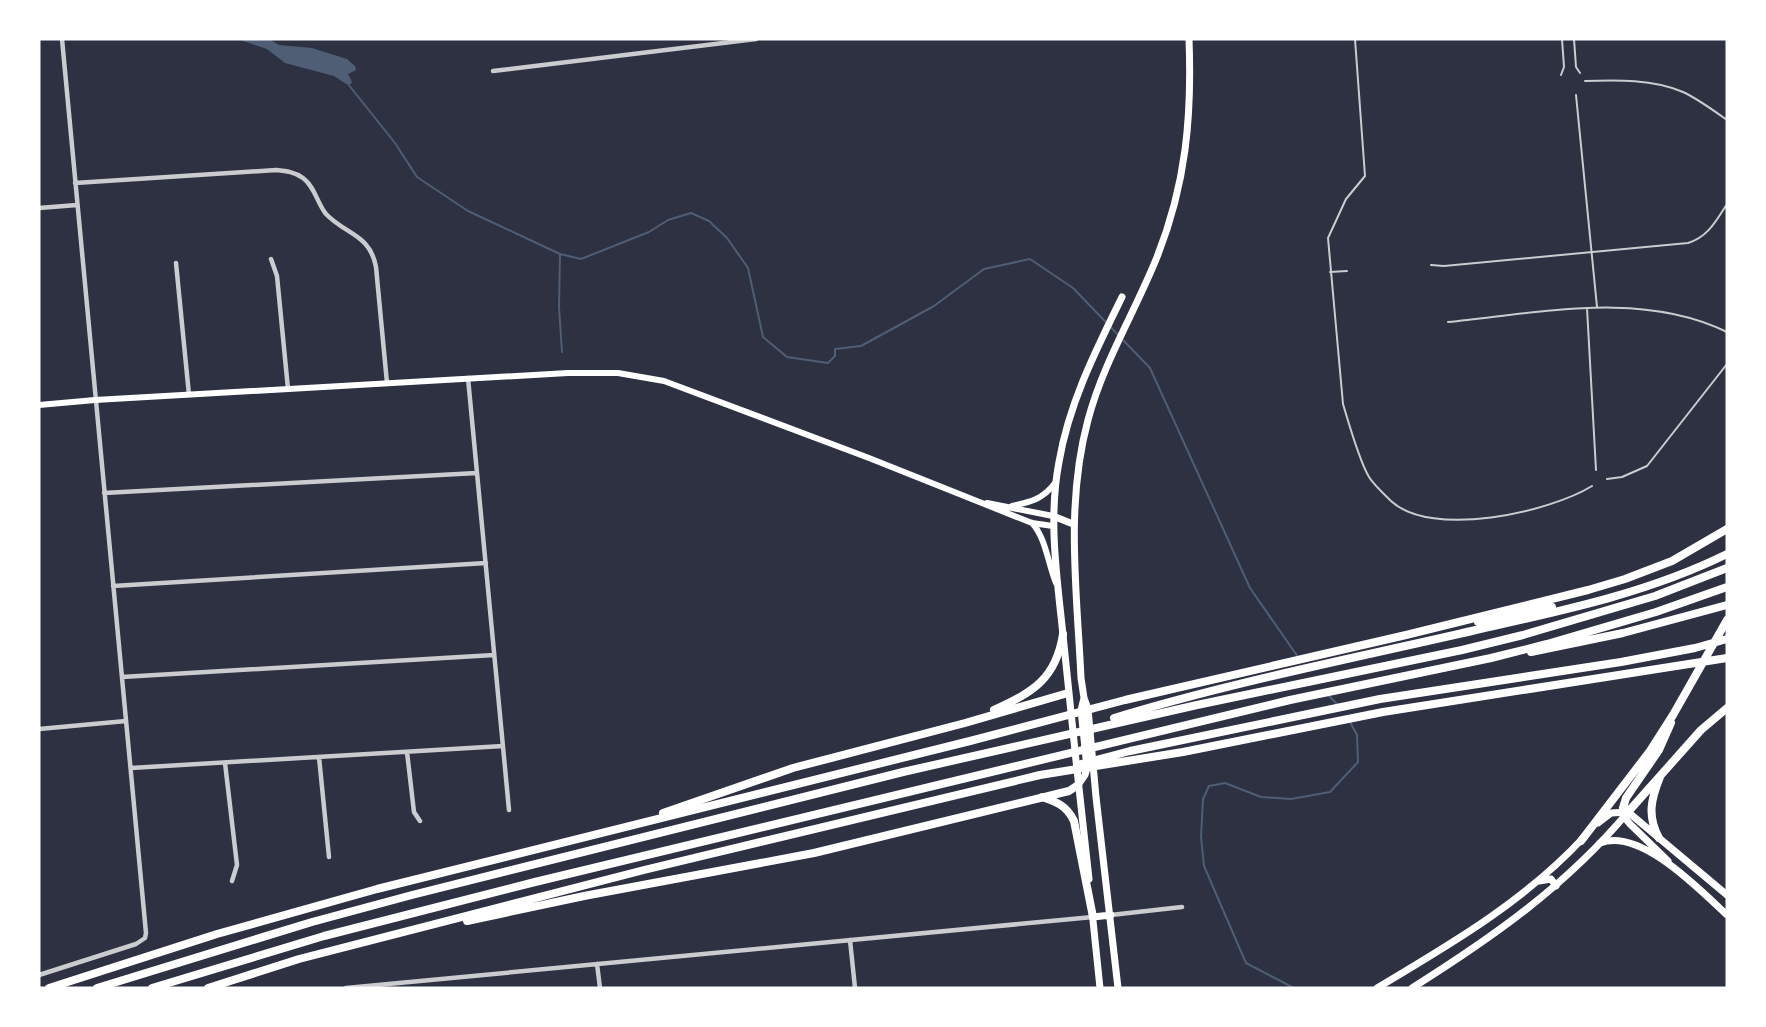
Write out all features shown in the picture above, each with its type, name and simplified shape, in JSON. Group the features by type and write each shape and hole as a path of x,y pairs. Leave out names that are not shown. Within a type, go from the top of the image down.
{"highway":[{"path":"49,988 216,934 317,905 1125,700 1406,635 1625,579 1672,561 1727,529"},
{"path":"1058,735 1166,703 1347,658 1531,618 1633,591 1676,577 1727,554"},
{"path":"97,988 312,922 412,895 903,772 1058,735 1346,672 1462,650 1522,635 1655,596 1727,568"},
{"path":"152,988 324,936 535,882 1290,700 1491,658 1595,631 1727,587"},
{"path":"1406,635 1633,591"},
{"path":"1491,658 1590,641 1727,605"},
{"path":"1581,841 1640,764 1673,715 1727,620"},
{"path":"965,723 1008,704 1046,678 1059,655 1063,634"},
{"path":"208,988 345,947 1130,751 1380,699 1621,662 1695,648 1727,639"},
{"path":"1040,775 1183,752 1383,712 1727,658"},
{"path":"639,822 793,768 965,723 1068,693"},
{"path":"1625,813 1701,729 1727,708"},
{"path":"1625,813 1626,798 1666,738 1673,715"},
{"path":"1659,838 1653,825 1651,808 1653,794 1661,773"},
{"path":"345,947 584,896 814,853 1072,790 1078,785"},
{"path":"1042,797 1067,809 1074,821 1093,917"}],"main road":[{"path":"1118,988 1096,797 1090,768 1088,709 1084,699 1073,524 1077,480 1092,404 1156,258 1180,184 1190,113 1189,39"},
{"path":"1100,988 1068,693 1053,516 1055,483 1066,428 1077,394 1122,297"},
{"path":"39,405 468,378 590,372 637,375 655,379 777,423 1032,523 1053,526 1073,524"},
{"path":"1009,506 1040,498 1055,483"},
{"path":"978,501 1053,516 1073,524"},
{"path":"1032,523 1040,534 1058,588"},
{"path":"1068,693 1079,695 1084,699"},
{"path":"1078,785 1090,768"},
{"path":"1412,988 1500,930 1556,886 1600,843 1625,813"},
{"path":"1625,813 1628,823 1727,915"},
{"path":"1377,988 1502,910 1539,881 1608,815 1625,813 1659,838 1727,895"},
{"path":"1600,843 1614,839 1629,842 1673,867"},
{"path":"1539,881 1551,879 1556,886"},
{"path":"1093,917 1111,915"}],"street":[{"path":"39,975 136,944 145,938 146,933 62,39"},
{"path":"493,71 756,39"},
{"path":"75,183 276,170 287,171 303,178 313,190 324,211 342,227 362,239 372,251 376,267 387,383"},
{"path":"39,208 77,205"},
{"path":"271,259 277,276 288,389"},
{"path":"176,263 189,395"},
{"path":"468,378 509,810"},
{"path":"104,493 477,473"},
{"path":"113,586 486,562"},
{"path":"122,677 494,656"},
{"path":"39,729 126,721"},
{"path":"131,768 503,746"},
{"path":"407,752 414,812 420,821"},
{"path":"320,757 329,857"},
{"path":"225,763 237,865 232,881"},
{"path":"1111,915 1182,908"},
{"path":"346,988 1093,917"},
{"path":"850,940 855,988"},
{"path":"597,964 600,988"}],"lane":[{"path":"1355,39 1365,176 1346,199 1328,238 1343,404 1369,477 1392,503 1416,514 1442,519 1496,518 1565,500 1592,486"},
{"path":"1561,75 1564,67 1562,39"},
{"path":"1574,39 1576,64 1580,73"},
{"path":"1585,81 1620,80 1682,92 1727,120"},
{"path":"1576,95 1597,307"},
{"path":"1431,265 1444,266 1688,243 1706,234 1727,204"},
{"path":"1330,272 1347,271"},
{"path":"1448,322 1597,307 1637,308 1675,313 1709,323 1727,332"},
{"path":"1587,309 1596,470"},
{"path":"1607,479 1622,477 1647,466 1727,364"}],"water":[{"path":"237,39 269,39 279,45 312,48 347,59 356,70 348,74 352,82 346,84 334,76 285,63 267,49"}],"waterway":[{"path":"348,84 395,143 417,177 468,211 560,254 581,259 649,232 668,220 691,213 709,221 727,238 748,268 763,337 787,357 828,363 835,356 835,349 861,346 934,306 984,269 1030,259 1073,288 1150,368 1250,588 1298,657"},
{"path":"560,254 559,307 562,352"},
{"path":"1327,694 1338,705"},
{"path":"1294,988 1246,963 1204,866 1201,837 1203,799 1209,786 1225,783 1261,797 1291,799 1330,792 1358,762 1357,735 1350,722"}]}
